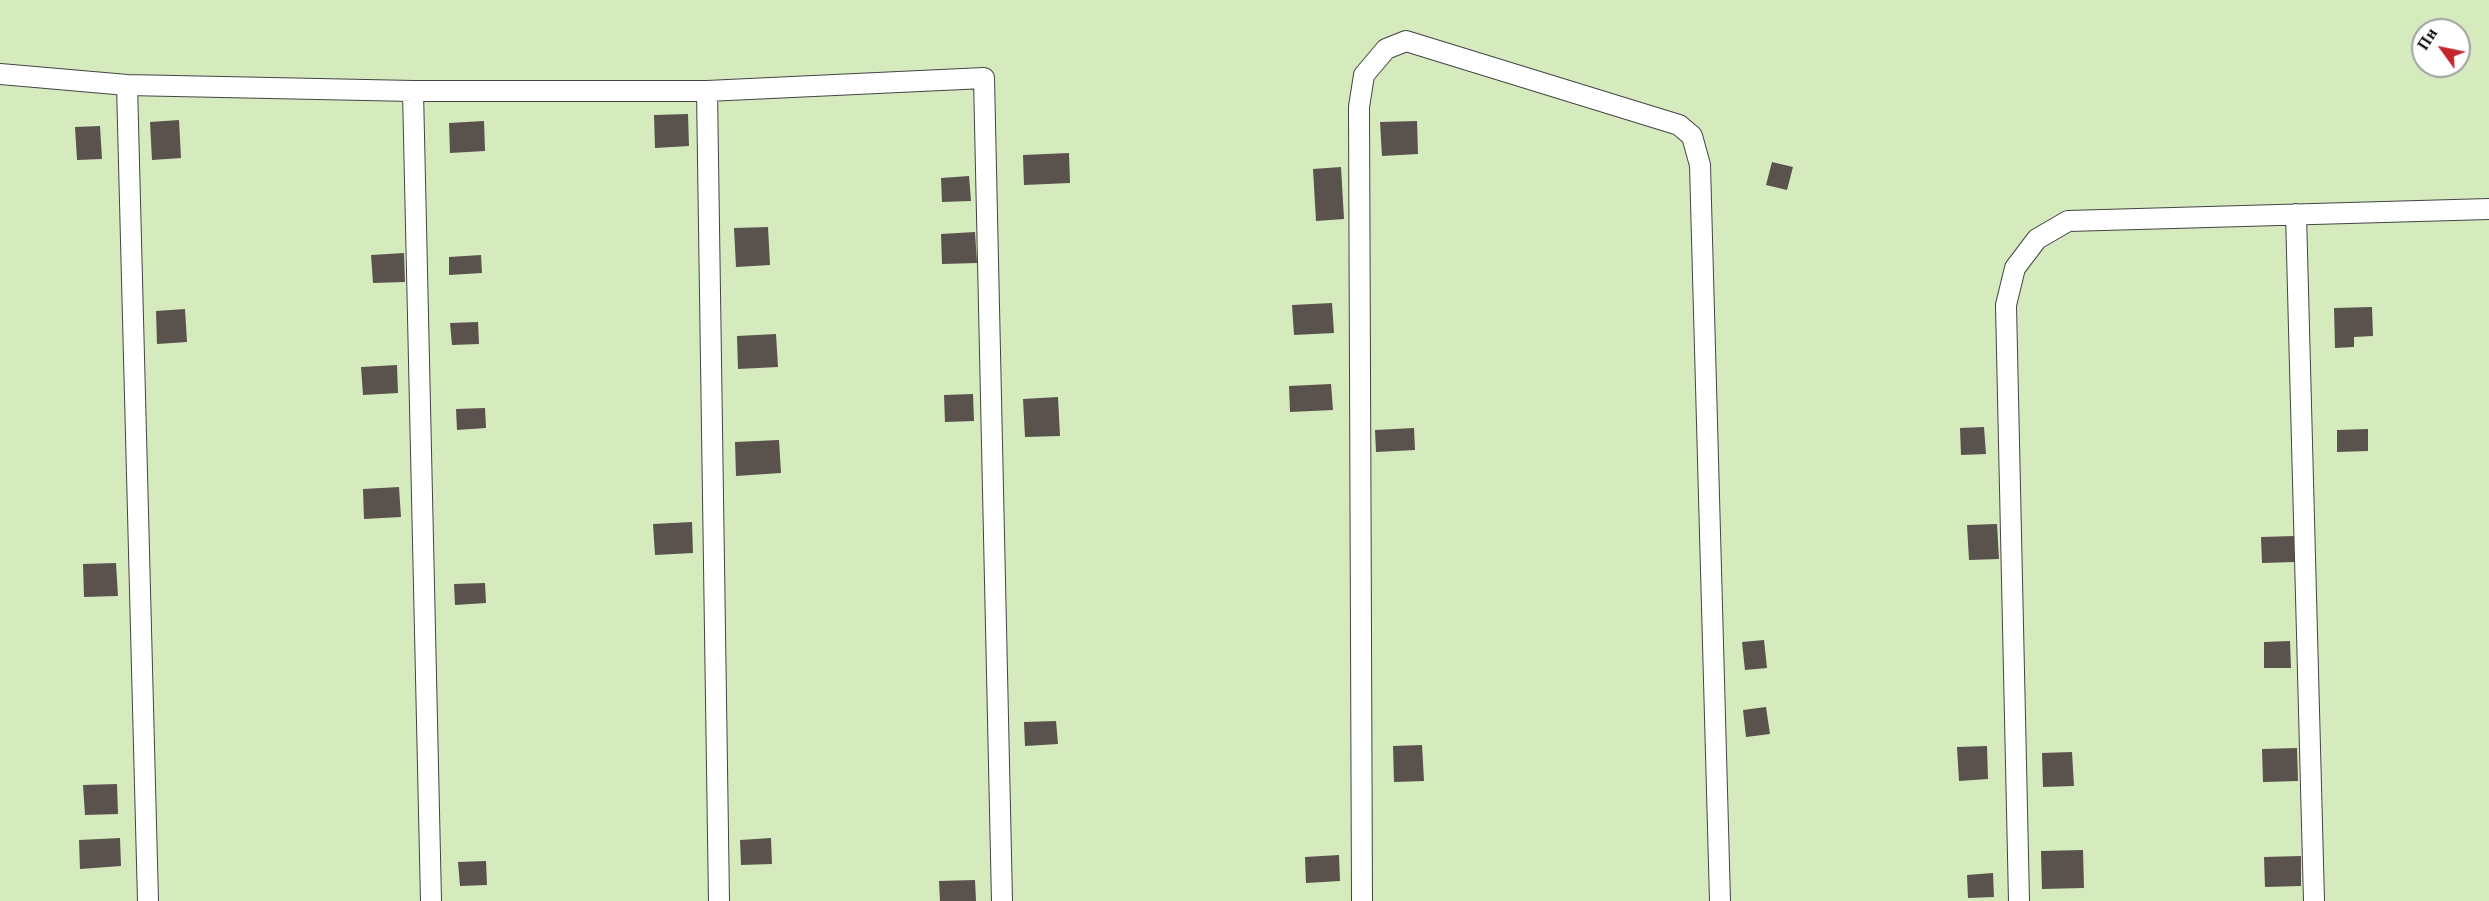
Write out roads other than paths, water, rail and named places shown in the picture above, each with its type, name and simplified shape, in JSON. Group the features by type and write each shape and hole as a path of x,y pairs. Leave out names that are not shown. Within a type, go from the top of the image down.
{"lane":[{"path":"1362,901 1359,107 1364,75 1386,49 1406,41 1679,125 1692,136 1700,165 1720,901"},
{"path":"0,74 127,85 413,91 707,91 984,78 1002,901"},
{"path":"127,85 148,901"},
{"path":"413,91 431,901"},
{"path":"707,91 719,901"},
{"path":"2019,901 2006,305 2015,268 2037,239 2068,222 2489,209"},
{"path":"2296,214 2314,901"}]}
